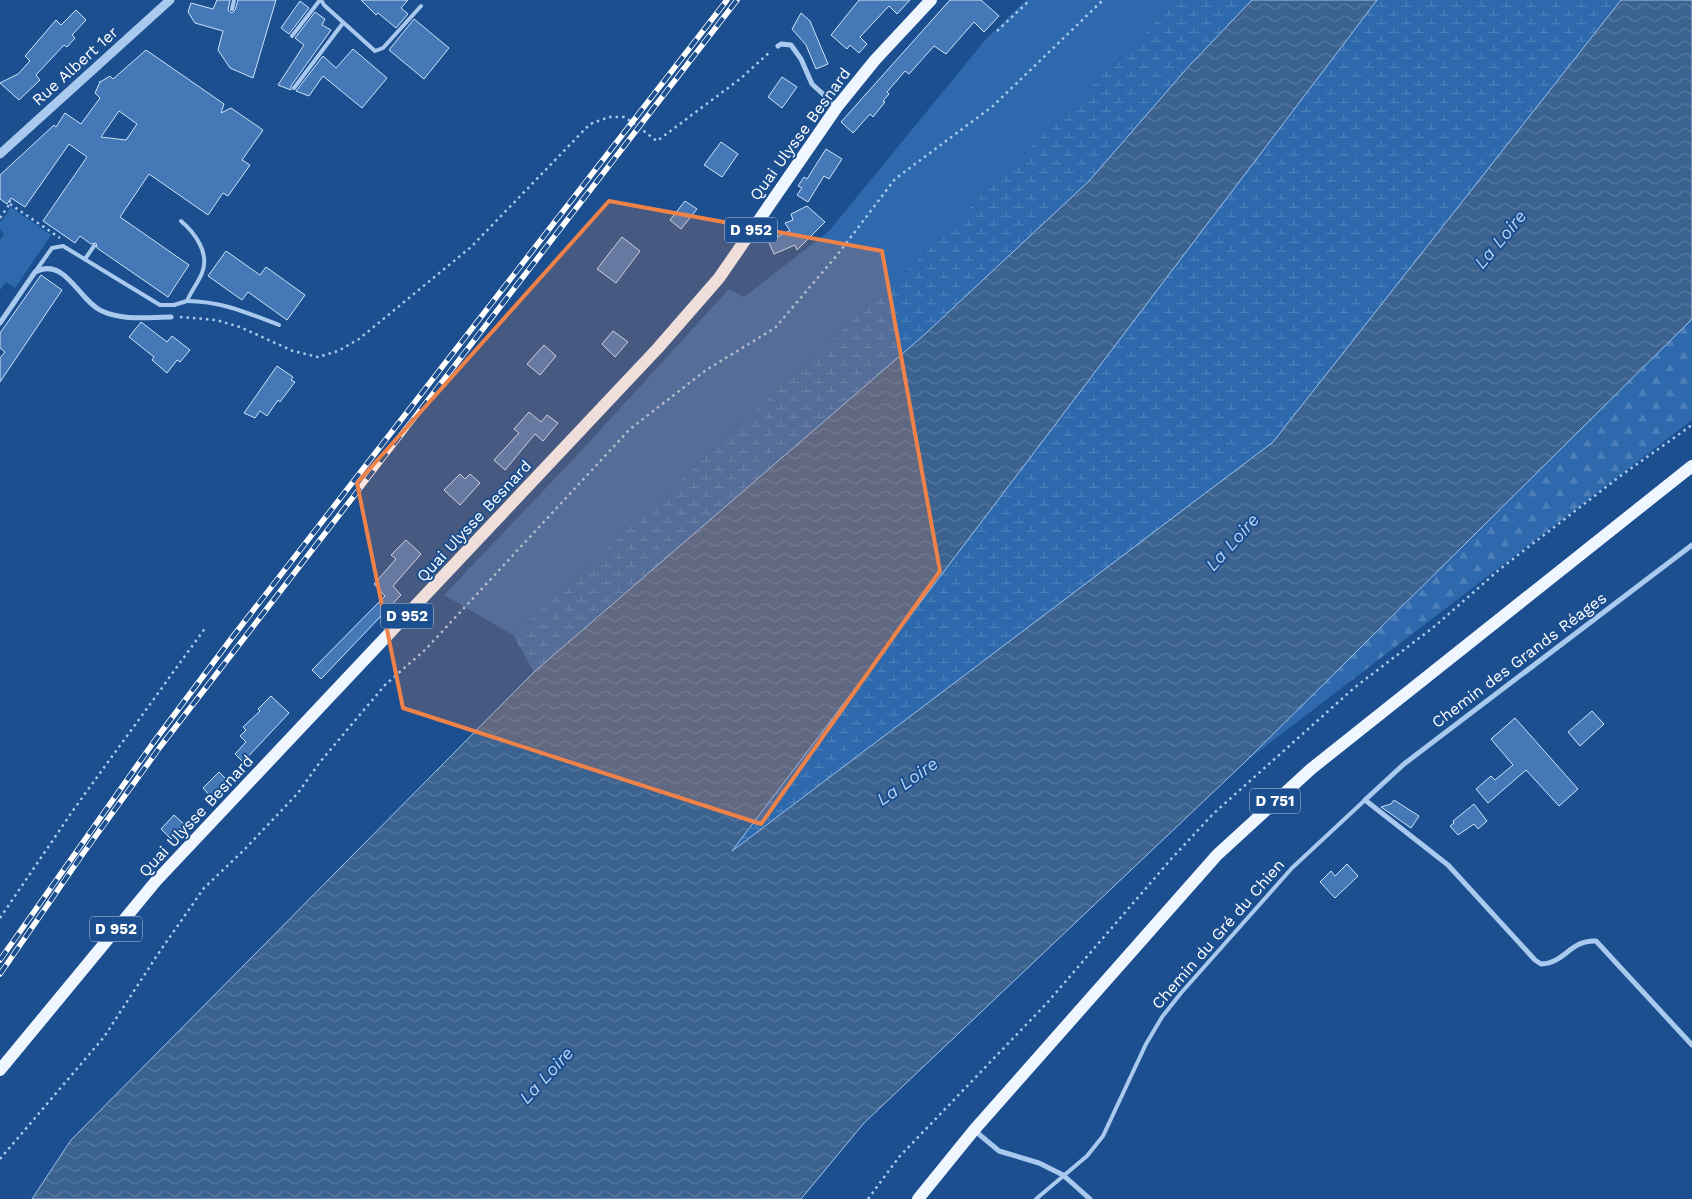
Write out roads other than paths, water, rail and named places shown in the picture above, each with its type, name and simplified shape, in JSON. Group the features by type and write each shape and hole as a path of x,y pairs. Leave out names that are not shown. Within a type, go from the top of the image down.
{"main road":[{"name":"Quai Ulysse Besnard","path":"0,1070 156,881 644,362 719,278 836,107 875,60 931,0"},
{"name":"D 751","path":"918,1199 974,1130 1217,855 1310,769 1692,466"}],"street":[{"name":"Rue Albert 1er","path":"0,154 170,0"},
{"path":"778,46 782,44 791,45 801,59 812,84 836,107"},
{"path":"0,323 35,272 43,268 52,268 62,273 100,310 114,316 171,317"},
{"name":"Chemin des Grands Réages","path":"1365,800 1404,764 1692,545"},
{"path":"1365,800 1448,865 1535,960 1541,964 1556,961 1577,943 1596,941 1692,1044"},
{"path":"974,1130 999,1151 1039,1163 1063,1175 1090,1199"}],"lane":[{"path":"232,9 234,0"},
{"path":"292,36 321,0 371,49 379,51 421,6"},
{"path":"294,88 343,23"},
{"path":"181,222 193,231 199,241 204,260 201,276 191,289 187,302"},
{"path":"35,272 52,248 63,246 160,304 209,301 224,304 279,325"},
{"path":"85,259 94,246"},
{"name":"Chemin du Gré du Chien","path":"1036,1199 1087,1156 1103,1136 1138,1060 1162,1017 1292,868 1365,800"}],"water":[{"name":"La Loire","path":"1252,0 1377,0 732,851 1273,442 1621,0 1692,0 1692,319 1245,762 864,1123 801,1199 32,1199 71,1140 534,672 924,335 1089,181 1189,66"}],"railway":[{"path":"0,960 153,743 231,639 727,0"},
{"path":"0,974 82,855 160,747 737,0"}]}
